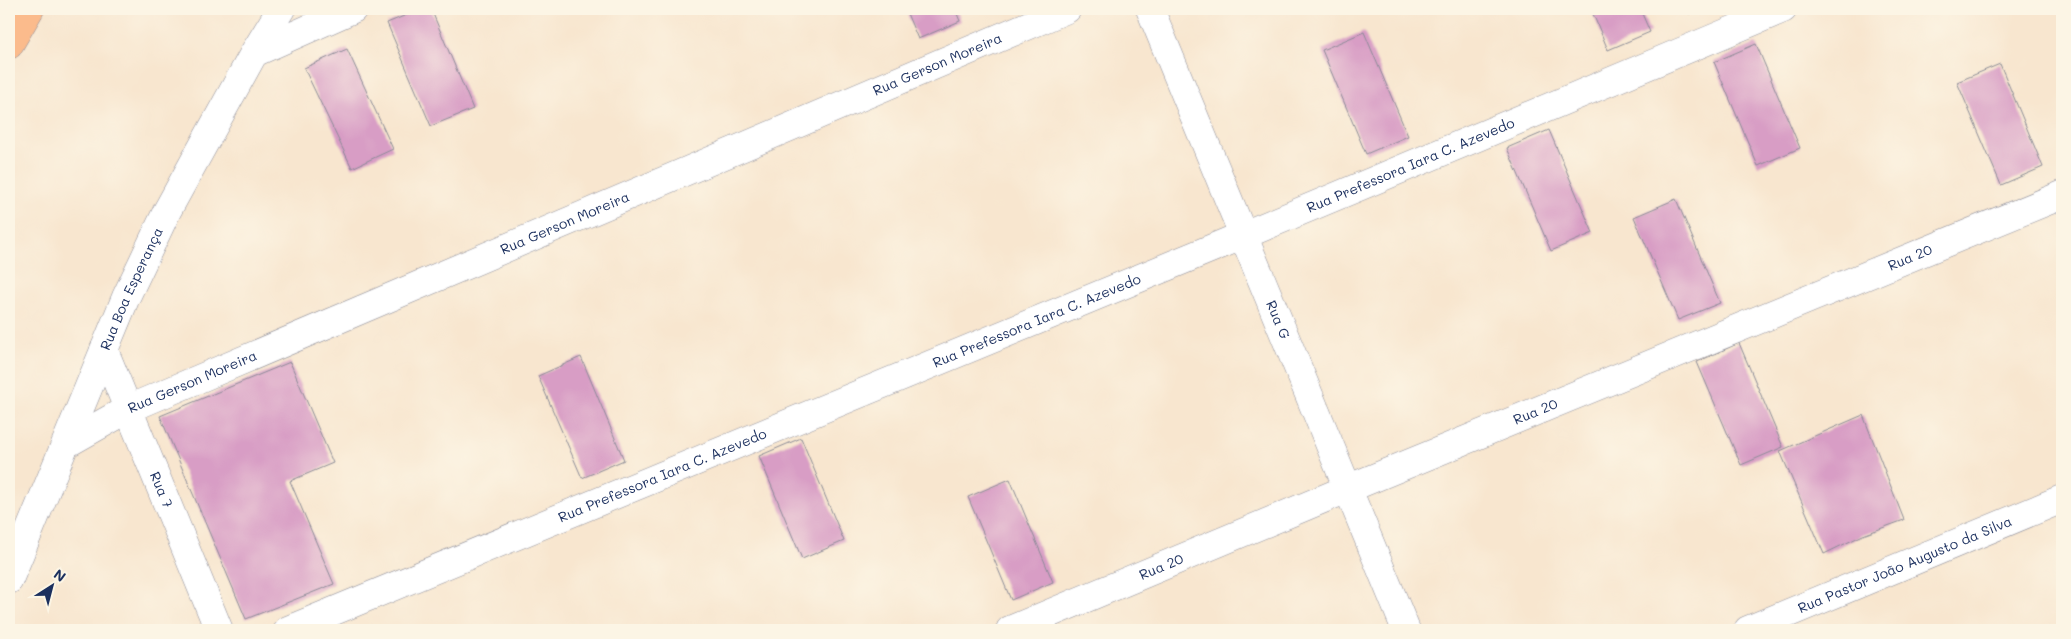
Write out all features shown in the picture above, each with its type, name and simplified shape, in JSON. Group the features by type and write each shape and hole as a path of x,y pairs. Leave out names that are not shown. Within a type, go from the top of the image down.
{"highway":[{"path":"9,45 30,9"}],"street":[{"name":"Rua Boa Esperança","path":"9,580 126,297 167,211 254,53 281,9"},
{"path":"254,53 353,9"},
{"name":"Rua Gerson Moreira","path":"66,444 128,409 1067,9"},
{"name":"Rua G","path":"1150,9 1406,630"},
{"name":"Rua Prefessora Iara C. Azevedo","path":"288,630 1244,235 1783,9"},
{"name":"Rua 20","path":"1010,630 1347,489 2062,195"},
{"name":"Rua 7","path":"104,350 219,630"},
{"name":"Rua Pastor João Augusto da Silva","path":"1748,630 2062,499"}],"building":[{"path":"421,9 431,9 473,109 431,126 387,23"},
{"path":"905,9 955,9 960,21 918,39"},
{"path":"1591,9 1640,9 1650,32 1608,50"},
{"path":"1687,9 1701,9 1689,14"},
{"path":"1364,32 1408,136 1366,154 1322,50"},
{"path":"1756,44 1800,148 1758,166 1714,62"},
{"path":"347,49 393,149 352,168 304,68"},
{"path":"2000,64 2043,167 2001,185 1957,82"},
{"path":"1549,130 1593,233 1551,251 1507,148"},
{"path":"1676,199 1720,303 1678,320 1634,217"},
{"path":"1739,343 1783,447 1741,465 1697,362"},
{"path":"581,357 624,460 582,478 538,376"},
{"path":"290,362 333,463 290,481 334,584 246,619 160,416"},
{"path":"1863,415 1904,520 1863,535 1824,554 1780,451"},
{"path":"801,438 844,541 802,559 759,456"},
{"path":"1010,479 1053,582 1011,600 968,497"}]}
